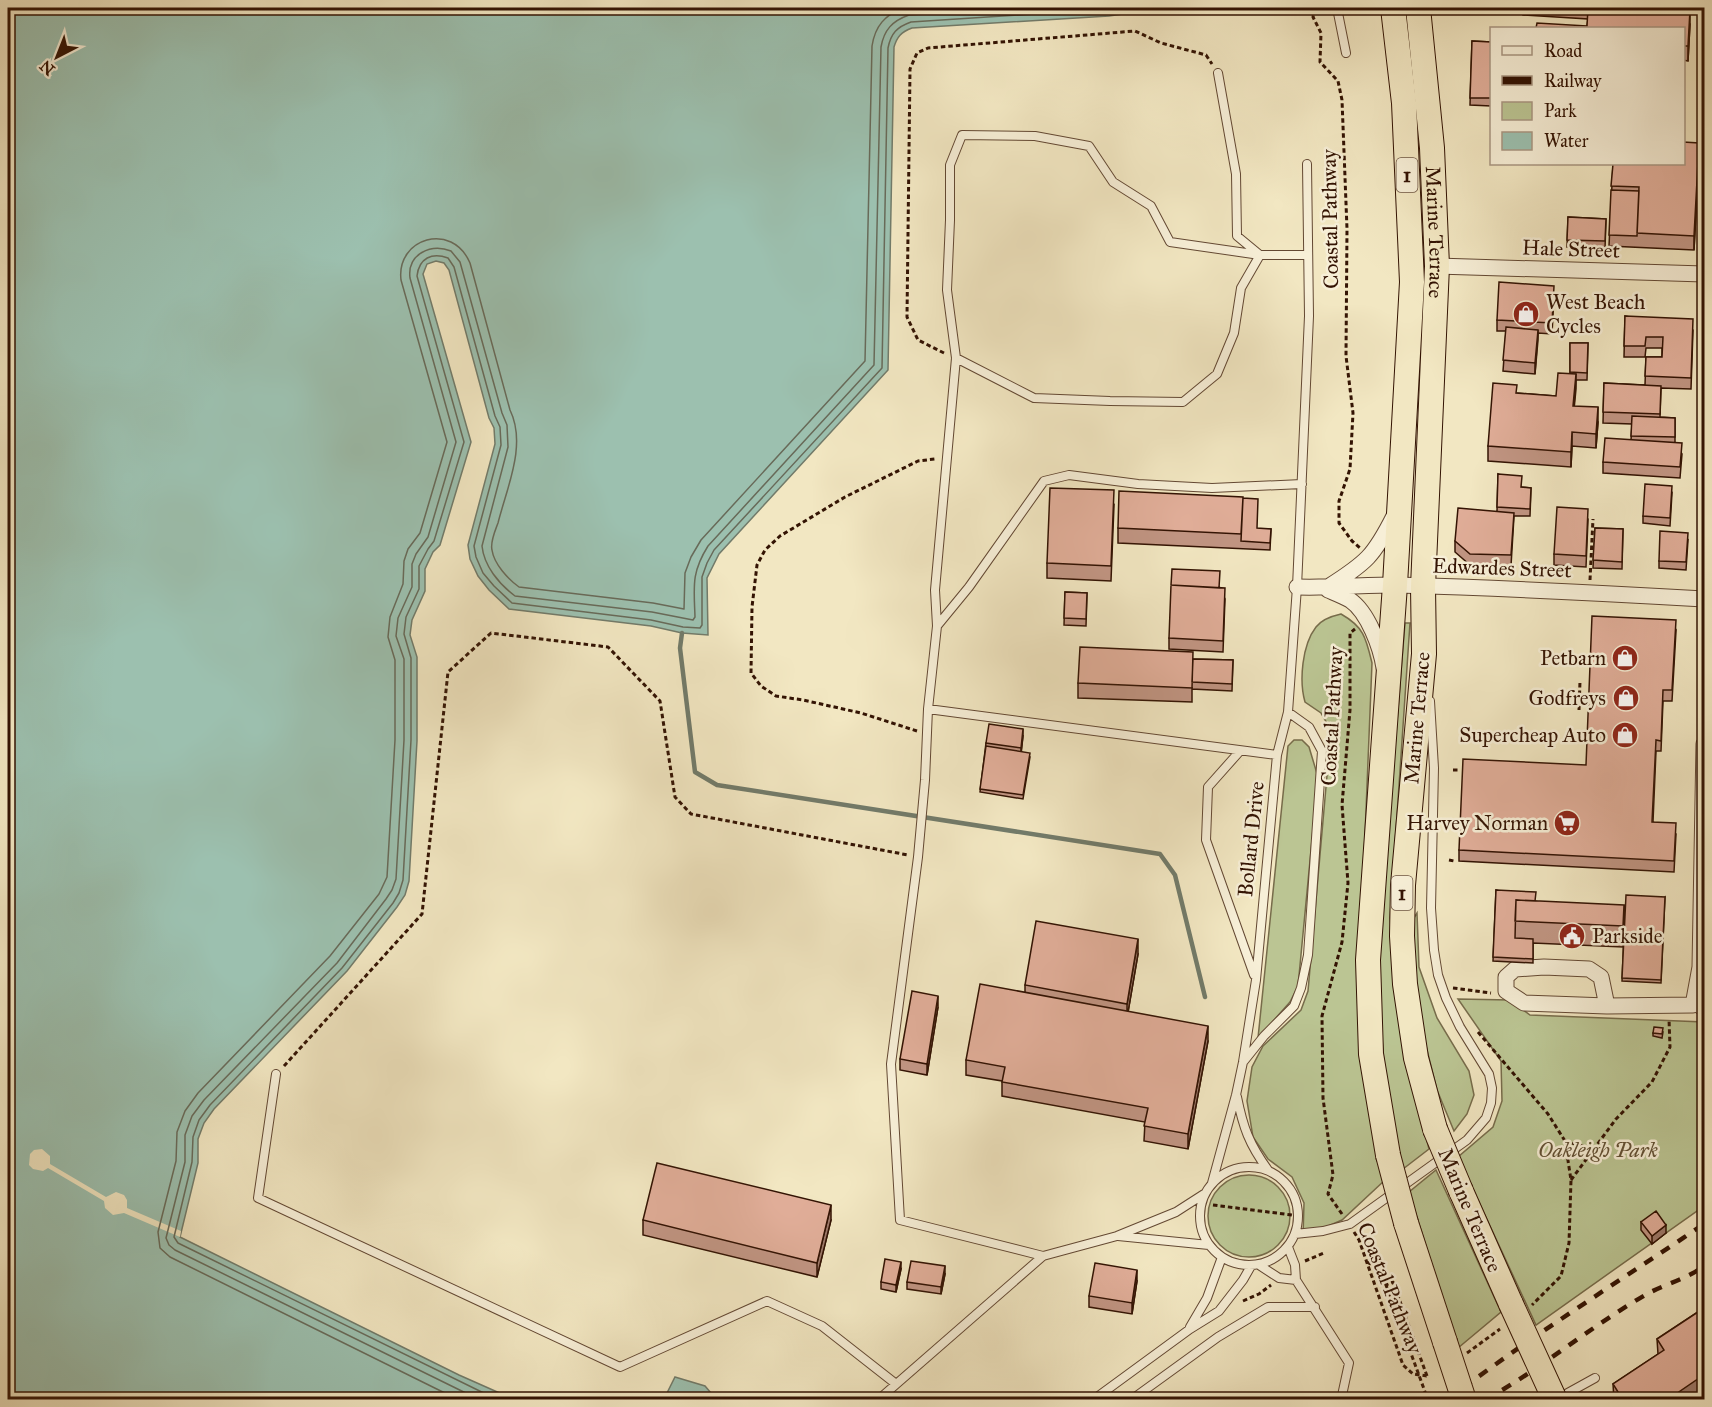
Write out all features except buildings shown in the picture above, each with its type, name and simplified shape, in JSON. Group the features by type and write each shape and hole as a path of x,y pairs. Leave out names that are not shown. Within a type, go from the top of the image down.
{"highway":[{"name":"Marine Terrace","path":"1393,8 1404,103 1412,282 1395,585 1368,960 1371,1054 1388,1155 1406,1223 1464,1400"},
{"name":"Marine Terrace","path":"1418,8 1432,148 1437,266 1423,586 1424,654 1402,885 1405,984 1416,1058 1435,1129 1461,1191 1520,1306 1555,1400"}],"street":[{"name":"Hale Street","path":"1437,266 1704,274"},
{"path":"1326,588 1351,573 1370,556 1381,542 1400,505"},
{"name":"Edwardes Street","path":"1297,587 1395,585 1704,599"},
{"path":"1326,588 1352,601 1366,618 1382,659 1387,698"},
{"path":"1608,1006 1601,977 1589,969 1515,969 1506,977 1506,991 1524,1003 1608,1006 1670,1005 1699,1009 1703,917 1704,744"}],"lane":[{"path":"1337,8 1346,53"},
{"path":"1218,73 1236,174 1237,236 1260,255"},
{"path":"1042,1257 900,1220 891,1064 926,780 928,709 937,626 935,590 956,358 947,290 950,165 962,135 1035,136 1089,146 1113,182 1151,206 1170,242 1260,255 1308,255"},
{"name":"Bollard Drive","path":"1212,1183 1243,1062 1256,980 1277,756 1288,712 1297,587 1309,316 1307,164"},
{"path":"956,358 1034,398 1183,402 1217,374 1234,333 1241,288 1260,255"},
{"path":"937,626 969,586 1044,481 1069,475 1138,484 1212,488 1302,484"},
{"path":"1295,1234 1323,1231 1350,1224 1467,1140 1478,1129 1490,1110 1492,1095 1489,1074 1460,1027 1442,986 1434,950 1431,908 1434,768 1431,706 1424,654"},
{"path":"928,709 1277,756"},
{"path":"1243,1062 1264,1036 1294,1006 1301,988 1308,955 1322,752 1310,727 1288,712"},
{"path":"1240,751 1209,787 1206,840 1256,980"},
{"path":"276,1074 258,1198 620,1367 767,1301 822,1326 896,1384"},
{"name":"Bollard Drive","path":"1236,1095 1243,1126 1255,1152 1268,1170"},
{"path":"1252,1167 1268,1170 1281,1178 1291,1190 1297,1204 1299,1219 1288,1247 1275,1258 1255,1265 1236,1264 1222,1257 1209,1245 1200,1222 1200,1208 1204,1194 1212,1183 1222,1174 1235,1168 1252,1167"},
{"path":"878,1400 1042,1257 1117,1236 1176,1212 1204,1194"},
{"path":"1117,1236 1209,1245"},
{"path":"1288,1247 1295,1265 1296,1280 1349,1363 1341,1400"},
{"path":"1190,1329 1207,1298 1222,1257"},
{"path":"1255,1265 1279,1278 1296,1280"},
{"path":"1093,1400 1190,1329 1219,1311 1255,1265"},
{"path":"1131,1400 1218,1337 1269,1307 1315,1307"},
{"path":"1555,1400 1595,1378"}],"path":[{"name":"Coastal Pathway","path":"1315,8 1313,17 1321,33 1320,62 1338,81 1342,99 1347,229 1346,356 1353,413 1350,469 1339,501 1339,523 1352,541 1370,556"},
{"path":"927,735 861,714 776,696 761,686 751,673 752,607 757,565 765,550 780,536 845,497 918,461 947,458"},
{"path":"1589,592 1593,519"},
{"name":"Coastal Pathway","path":"1366,618 1350,633 1350,711 1342,805 1348,883 1342,942 1322,1016 1323,1098 1334,1175 1328,1194 1359,1240 1403,1365 1413,1374 1427,1376 1393,1282 1386,1285 1428,1400"},
{"path":"276,1074 422,914 448,672 492,633 608,647 660,701 675,797 691,814 918,857"},
{"path":"1579,710 1580,681"},
{"path":"1453,770 1458,770"},
{"path":"1449,860 1454,861"},
{"path":"1442,986 1512,997 1524,1003"},
{"path":"1571,1180 1616,1119 1652,1082 1670,1047 1670,1005"},
{"path":"1472,1024 1548,1114 1565,1141 1571,1180 1569,1244 1561,1276 1520,1306"},
{"path":"1565,1141 1592,1149"},
{"path":"1213,1205 1292,1215"},
{"path":"1366,1261 1381,1270 1386,1285"},
{"path":"1465,1355 1501,1328"},
{"path":"1427,1376 1436,1371"}],"green space":[{"path":"1341,614 1355,624 1363,634 1372,663 1361,933 1385,1180 1342,1220 1303,1237 1304,1203 1292,1177 1268,1159 1253,1137 1247,1101 1252,1067 1263,1046 1301,1010 1308,991 1331,730 1321,713 1305,702 1302,674 1305,653 1316,627 1324,620"},
{"path":"1405,623 1410,623 1390,918 1408,1065 1429,1149 1403,1169 1386,1089 1378,989 1381,918"},
{"path":"1294,740 1302,740 1309,747 1318,777 1298,986 1290,1002 1258,1038 1288,746"},
{"path":"1417,913 1419,967 1437,1018 1469,1071 1474,1095 1467,1114 1454,1131 1437,1090 1421,1026 1412,921"},
{"name":"Oakleigh Park","path":"1458,999 1510,1000 1530,1015 1704,1022 1704,1206 1536,1325 1458,1157 1493,1127 1502,1101 1501,1061"},
{"path":"1436,1170 1501,1312 1458,1348 1409,1192"},
{"path":"1249,1175 1265,1178 1278,1187 1287,1200 1290,1216 1287,1232 1278,1245 1265,1254 1249,1257 1233,1254 1220,1245 1211,1232 1208,1216 1211,1200 1220,1187 1233,1178"}],"water":[{"path":"8,8 1164,8 1109,16 912,28 898,38 894,47 888,370 719,554 707,578 708,635 509,609 478,576 470,559 468,545 495,444 494,428 489,418 449,270 444,263 436,261 427,264 423,274 471,442 440,545 433,552 425,569 425,591 412,620 410,635 417,657 417,741 409,881 405,895 397,907 347,971 214,1109 204,1123 198,1139 198,1163 180,1237 459,1375 513,1399 8,1399"},
{"path":"675,1377 705,1386 716,1399 664,1399"}],"pier":[{"path":"42,1149 50,1156 50,1164 106,1197 116,1192 124,1195 127,1208 181,1231 180,1237 124,1213 113,1215 105,1208 104,1201 48,1168 43,1171 33,1169 29,1165 30,1154 34,1150"}],"waterway":[{"path":"682,633 680,648 695,772 717,785 1160,854 1175,875 1205,997"}],"railway":[{"path":"1447,1400 1542,1332 1704,1224"},
{"path":"1485,1400 1526,1375 1626,1306 1704,1266"}],"place":[{"name":"West Beach Cycles","path":"1526,314"},
{"name":"Petbarn","path":"1625,658"},
{"name":"Godfreys","path":"1626,698"},
{"name":"Supercheap Auto","path":"1625,735"},
{"name":"Harvey Norman","path":"1567,823"},
{"name":"Parkside","path":"1572,936"}]}
